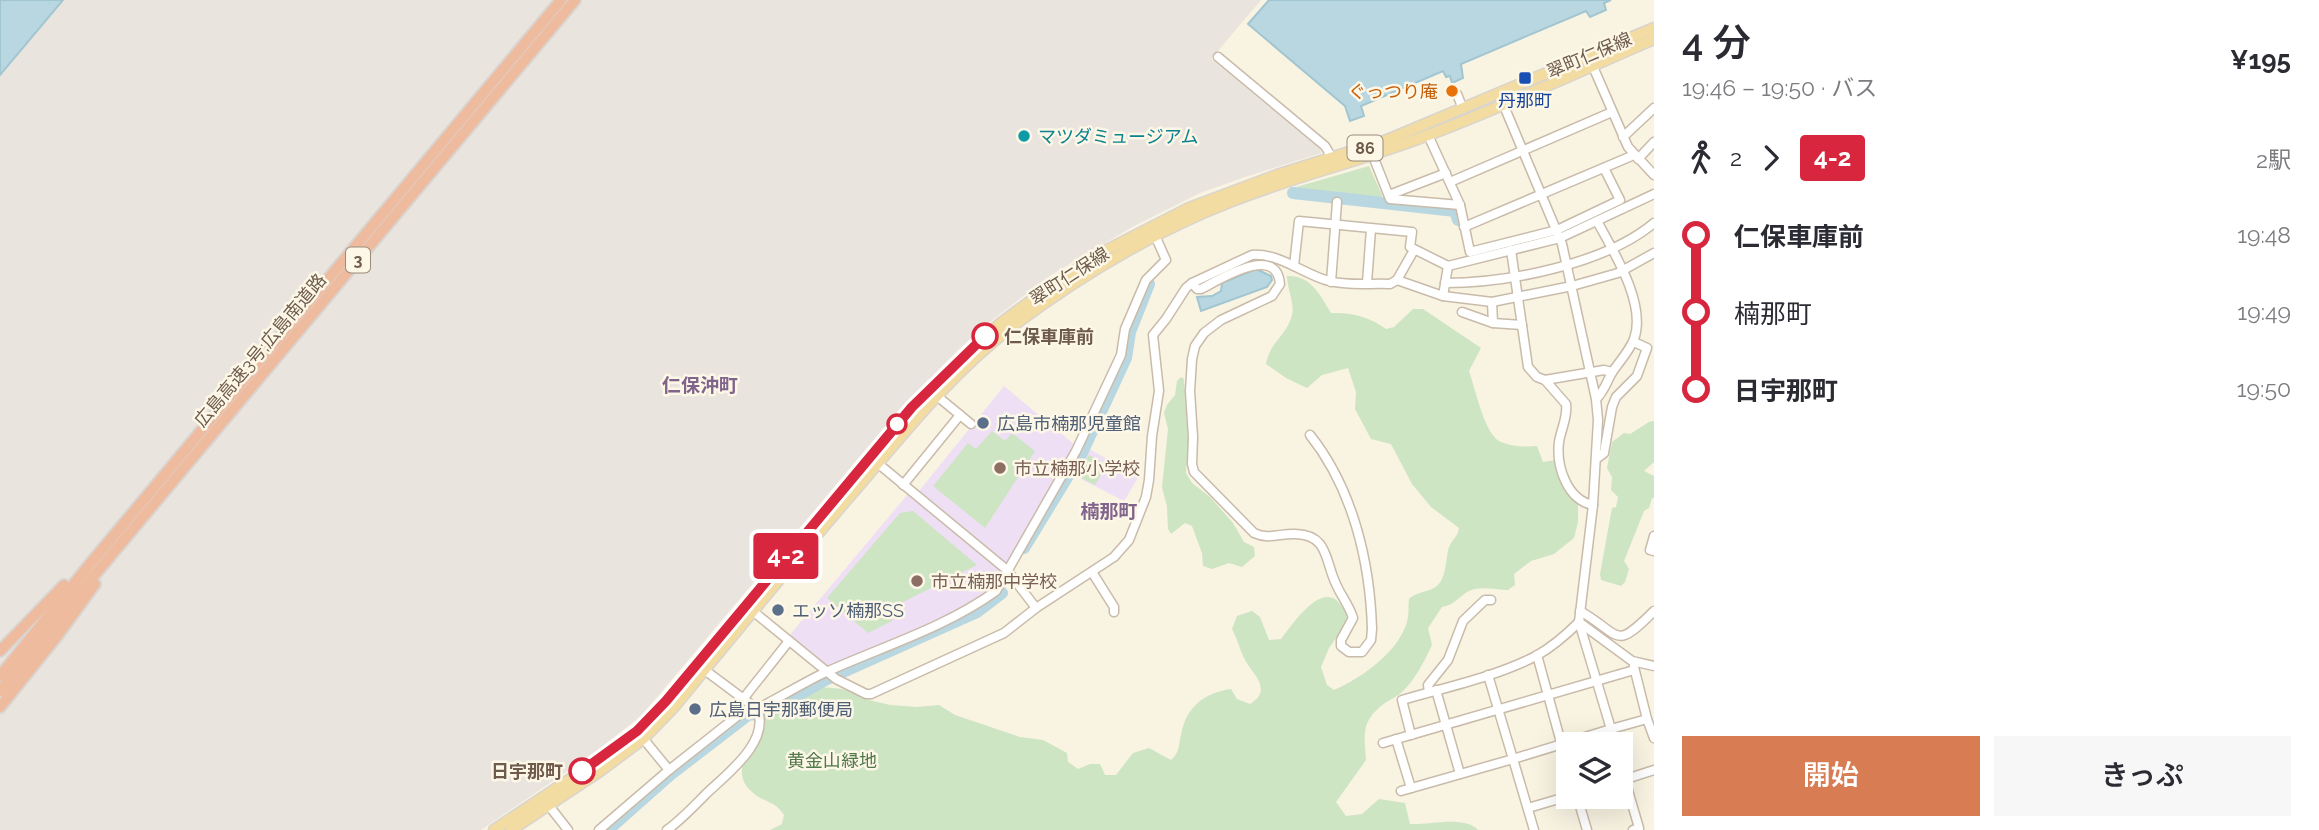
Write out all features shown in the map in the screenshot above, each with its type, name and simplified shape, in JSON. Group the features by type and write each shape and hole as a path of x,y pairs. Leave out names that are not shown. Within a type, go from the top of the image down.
{"highway":[{"name":"広島高速3号;広島南道路","path":"0,676 561,0"},
{"name":"広島高速3号;広島南道路","path":"0,691 575,0"},
{"path":"0,651 73,576 149,487 189,446"},
{"path":"0,707 64,627 141,519"},
{"path":"0,713 32,667"}],"main road":[{"name":"翠町仁保線","path":"1590,61 1654,28"},
{"name":"翠町仁保線","path":"874,460 912,407 1001,323 1085,275 1152,231 1236,200 1290,176 1334,163 1373,156 1428,135 1501,99 1590,61 1654,39"},
{"name":"翠町仁保線","path":"1334,163 1462,109 1501,99"},
{"name":"翠町仁保線","path":"494,830 600,771 674,707 700,666 874,460 978,355 1047,295"},
{"name":"翠町仁保線","path":"511,830 545,800"}],"street":[{"path":"1218,57 1325,146 1334,163"},
{"path":"1590,61 1623,137 1636,157 1654,175"},
{"path":"1457,94 1462,109"},
{"path":"1501,99 1558,234 1596,398 1598,420 1593,505 1579,622 1612,732"},
{"path":"1623,137 1654,108"},
{"path":"1389,195 1448,178 1523,151 1612,112"},
{"path":"1428,135 1460,205 1470,252 1558,234 1620,200 1604,168"},
{"path":"1464,227 1636,157 1654,142"},
{"path":"1373,156 1390,199 1460,205"},
{"path":"1294,266 1299,221 1412,232 1410,247 1447,266 1511,250 1597,221 1654,194"},
{"path":"1331,282 1337,202"},
{"path":"1596,398 1634,342 1639,320 1623,271 1597,221"},
{"path":"1445,283 1466,283 1567,265 1612,250 1633,239 1654,223"},
{"path":"1367,283 1371,229"},
{"path":"599,830 669,769 746,710 758,712 975,606 996,592 1076,451 1121,355 1125,329 1146,280 1166,260 1152,231"},
{"path":"749,608 831,675 866,694 1004,633 1036,608 1114,557 1129,540 1146,497 1159,391 1153,335 1186,288 1252,254 1260,254 1294,266 1331,282 1390,284 1397,280 1414,250"},
{"path":"1511,250 1528,367 1537,377 1545,380 1604,370 1612,372"},
{"path":"1397,280 1443,296 1492,302 1572,286 1623,271 1654,253"},
{"path":"1192,283 1197,289 1201,289 1251,265 1260,264 1274,269 1280,276 1280,284 1272,296 1221,320 1204,333 1195,346 1190,391 1192,464 1200,479 1254,533 1275,537 1294,533 1308,535 1319,542 1326,551 1332,576 1353,618 1340,646 1349,653 1355,653 1366,648 1371,640 1372,629 1363,557 1344,490 1326,455 1310,435"},
{"path":"1443,296 1447,266"},
{"path":"1492,302 1493,323"},
{"path":"1462,312 1493,323 1522,325"},
{"path":"1596,460 1604,453 1616,397 1641,369 1647,348 1634,342"},
{"path":"1545,380 1567,407 1560,435 1559,455 1566,483 1576,498 1593,505"},
{"path":"937,396 971,424"},
{"path":"903,485 960,415"},
{"path":"874,460 1007,570 1036,608"},
{"path":"1654,536 1650,550 1654,551"},
{"path":"1092,572 1114,607 1114,612"},
{"path":"1460,774 1446,725 1428,685 1448,660 1463,621 1485,600 1491,600"},
{"path":"1580,611 1615,636 1625,636 1633,632 1654,611"},
{"path":"1411,735 1402,700 1488,676 1536,656 1563,638 1579,622"},
{"path":"1579,622 1633,665 1654,738"},
{"path":"743,699 789,641"},
{"path":"1536,656 1558,732"},
{"path":"1383,743 1597,681 1633,665 1654,666"},
{"path":"667,830 684,817 746,754 760,729 758,712 700,666"},
{"path":"1488,676 1534,830"},
{"path":"1601,732 1647,719"},
{"path":"640,735 669,769"},
{"path":"1396,739 1411,788"},
{"path":"1402,791 1556,746"},
{"path":"1633,777 1654,770"},
{"path":"545,800 568,830"},
{"path":"1528,808 1556,800"},
{"path":"1581,809 1587,830"},
{"path":"1633,809 1639,828 1633,830"}],"shaded area":[{"path":"63,0 1261,0 1211,59 1320,149 1321,153 1200,193 1134,226 1051,275 996,317 958,350 898,411 641,716 594,753 481,830 0,830 0,75"},
{"name":"市立楠那小学校","path":"1004,386 1075,445 1008,562 1004,562 919,491"},
{"path":"1089,449 1139,476 1124,501 1073,475"},
{"name":"市立楠那中学校","path":"908,494 1002,574 996,587 974,604 831,669 789,636"}],"green space":[{"path":"1369,166 1382,195 1381,199 1293,190 1293,188"},
{"name":"黄金山緑地","path":"1287,276 1302,279 1314,287 1331,313 1360,316 1386,329 1394,327 1413,309 1423,309 1481,348 1469,371 1489,429 1503,443 1537,446 1543,462 1556,460 1578,503 1578,522 1574,538 1554,554 1531,561 1514,574 1515,585 1508,590 1472,590 1442,607 1428,628 1432,645 1416,676 1401,693 1377,710 1368,722 1365,735 1366,760 1336,802 1346,816 1362,814 1379,799 1405,803 1410,824 1456,822 1472,825 1478,830 770,830 782,824 784,815 776,806 750,790 744,781 743,763 764,715 821,687 843,689 890,705 939,705 955,715 1020,737 1043,740 1067,753 1068,762 1078,769 1090,764 1100,764 1105,775 1116,775 1133,753 1149,748 1171,760 1177,751 1187,717 1198,703 1212,694 1231,689 1237,699 1250,704 1257,698 1261,686 1259,680 1246,662 1232,629 1237,616 1252,611 1260,617 1269,640 1281,639 1313,603 1321,598 1336,600 1347,614 1346,624 1329,648 1321,667 1327,685 1334,690 1357,678 1390,651 1405,629 1409,599 1434,588 1441,580 1449,547 1459,528 1431,507 1412,484 1391,444 1371,439 1355,409 1356,392 1348,368 1322,375 1307,388 1266,364 1271,350 1292,315"},
{"path":"1181,377 1184,379 1188,441 1186,473 1192,483 1210,497 1233,523 1244,542 1254,547 1255,556 1242,567 1229,563 1212,569 1203,566 1202,553 1192,526 1185,523 1171,534 1168,529 1167,507 1162,487 1168,429 1164,413 1175,395 1177,381"},
{"path":"1654,421 1654,462 1644,471 1654,476 1654,498 1649,508 1644,511 1624,561 1629,569 1621,586 1601,580 1600,574 1612,508 1616,507 1618,497 1611,490 1612,477 1607,468 1612,442 1624,433 1630,434"},
{"path":"992,431 1005,441 1012,433 1035,451 985,528 933,486 968,443 976,449"},
{"path":"1089,455 1107,465 1095,485 1076,475"},
{"path":"913,511 977,565 887,610 892,621 868,633 827,598 900,513"}],"water":[{"path":"0,0 63,0 0,75"},
{"path":"1269,0 1611,0 1604,3 1606,10 1590,17 1586,11 1461,64 1463,78 1452,83 1450,76 1446,77 1443,71 1361,106 1364,116 1350,121 1345,106 1248,24"},
{"path":"1256,269 1271,276 1272,280 1267,287 1201,311 1197,297 1212,296 1221,291 1222,283"}],"waterway":[{"path":"1293,193 1455,211 1458,220"},
{"path":"1024,548 1082,453 1126,358 1130,332 1149,284"},
{"path":"608,830 670,775 748,715 769,712 825,680 977,612 1002,593"}],"bus line":[{"name":"4-2","path":"582,771 637,731 666,701 912,407 985,336"}],"place":[{"name":"丹那町","path":"1525,78"},
{"name":"ぐっつり庵","path":"1452,91"},
{"name":"マツダミュージアム","path":"1024,136"},
{"name":"仁保車庫前","path":"985,336"},
{"name":"広島市楠那児童館","path":"983,423"},
{"name":"市立楠那小学校","path":"1000,468"},
{"name":"市立楠那中学校","path":"917,581"},
{"name":"エッソ楠那SS","path":"778,610"},
{"name":"広島日宇那郵便局","path":"695,709"},
{"name":"日宇那町","path":"582,771"}],"district":[{"name":"仁保沖町","path":"700,385"},
{"name":"楠那町","path":"1109,511"}]}
